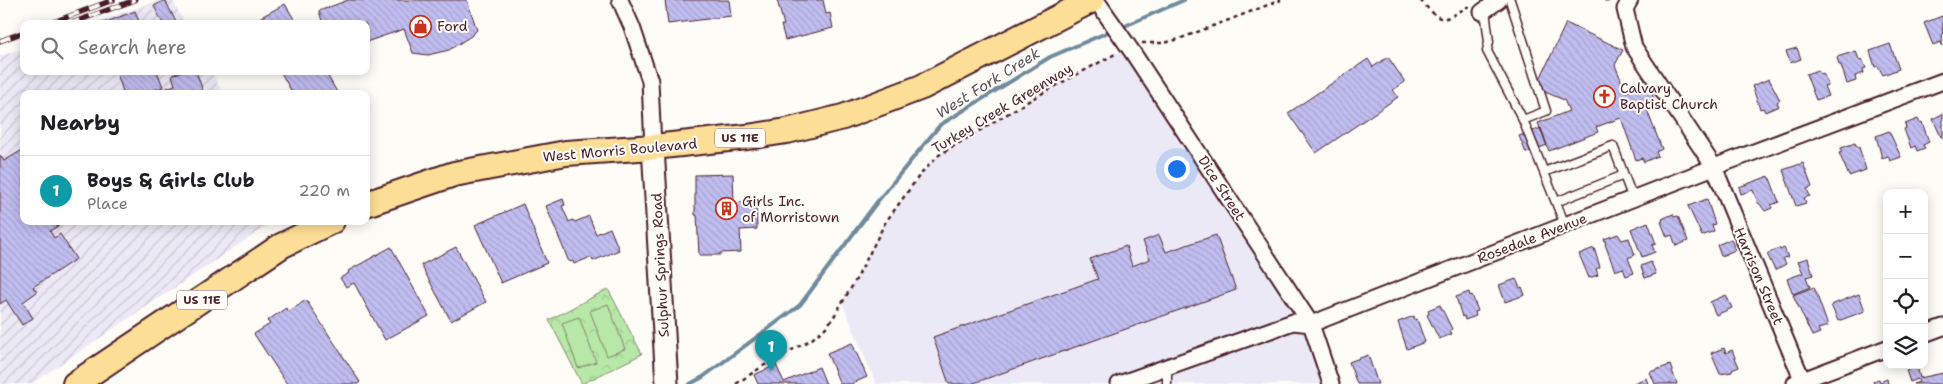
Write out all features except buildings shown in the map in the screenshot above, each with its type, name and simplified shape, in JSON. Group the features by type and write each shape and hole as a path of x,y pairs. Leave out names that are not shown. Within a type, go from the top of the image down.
{"main road":[{"name":"West Morris Boulevard","path":"370,203 454,174 566,152 653,147 755,136 843,117 922,87 1092,0"},
{"name":"US 11E","path":"75,384 281,246 324,225"}],"street":[{"path":"620,0 632,27 650,80 653,147"},
{"name":"Dice Street","path":"1096,0 1312,324 1331,384"},
{"path":"1479,9 1499,0"},
{"name":"Harrison Street","path":"1630,0 1625,8 1634,47 1714,167 1800,383"},
{"name":"Rosedale Avenue","path":"1119,384 1293,322 1312,324 1714,167 1943,81"},
{"name":"Sulphur Springs Road","path":"653,147 667,384"},
{"path":"1928,333 1943,327"},
{"path":"1800,383 1883,350"}],"lane":[{"path":"1510,0 1546,112 1523,120"},
{"path":"1479,9 1489,42 1487,51 1523,120 1565,225"},
{"path":"1544,172 1613,146 1633,199"},
{"path":"1556,202 1624,175"},
{"path":"1167,367 1167,384"}],"path":[{"name":"Turkey Creek Greenway","path":"736,384 763,366 812,339 833,318 857,278 885,223 919,176 939,155 1037,96 1134,43 1152,45 1172,41 1280,0"},
{"path":"1420,0 1438,19 1444,20 1479,9"}],"shaded area":[{"path":"159,0 172,0 183,20 103,20"},
{"path":"20,49 20,75 213,75 221,90 20,90 20,225 268,225 31,384 0,384 0,56"},
{"path":"1116,53 1133,53 1311,324 1333,384 876,384 842,302 864,265 875,240 898,205 928,165 939,155 1037,96"}],"green space":[{"path":"608,289 642,354 582,384 549,320"},
{"path":"608,304 625,349 607,356 590,311"},
{"path":"579,317 596,362 578,368 562,323"}],"waterway":[{"name":"West Fork Creek","path":"1127,25 1184,0"},
{"name":"West Fork Creek","path":"690,384 703,377 800,305 877,202 940,125 1050,57 1106,33"}],"railway":[{"path":"59,20 113,0"},
{"path":"80,20 135,0"},
{"path":"0,41 20,34"}],"place":[{"name":"Ford","path":"421,26"},
{"name":"Calvary Baptist Church","path":"1604,96"},
{"name":"Girls Inc. of Morristown","path":"726,209"},
{"name":"Boys & Girls Club","path":"771,371"}]}
